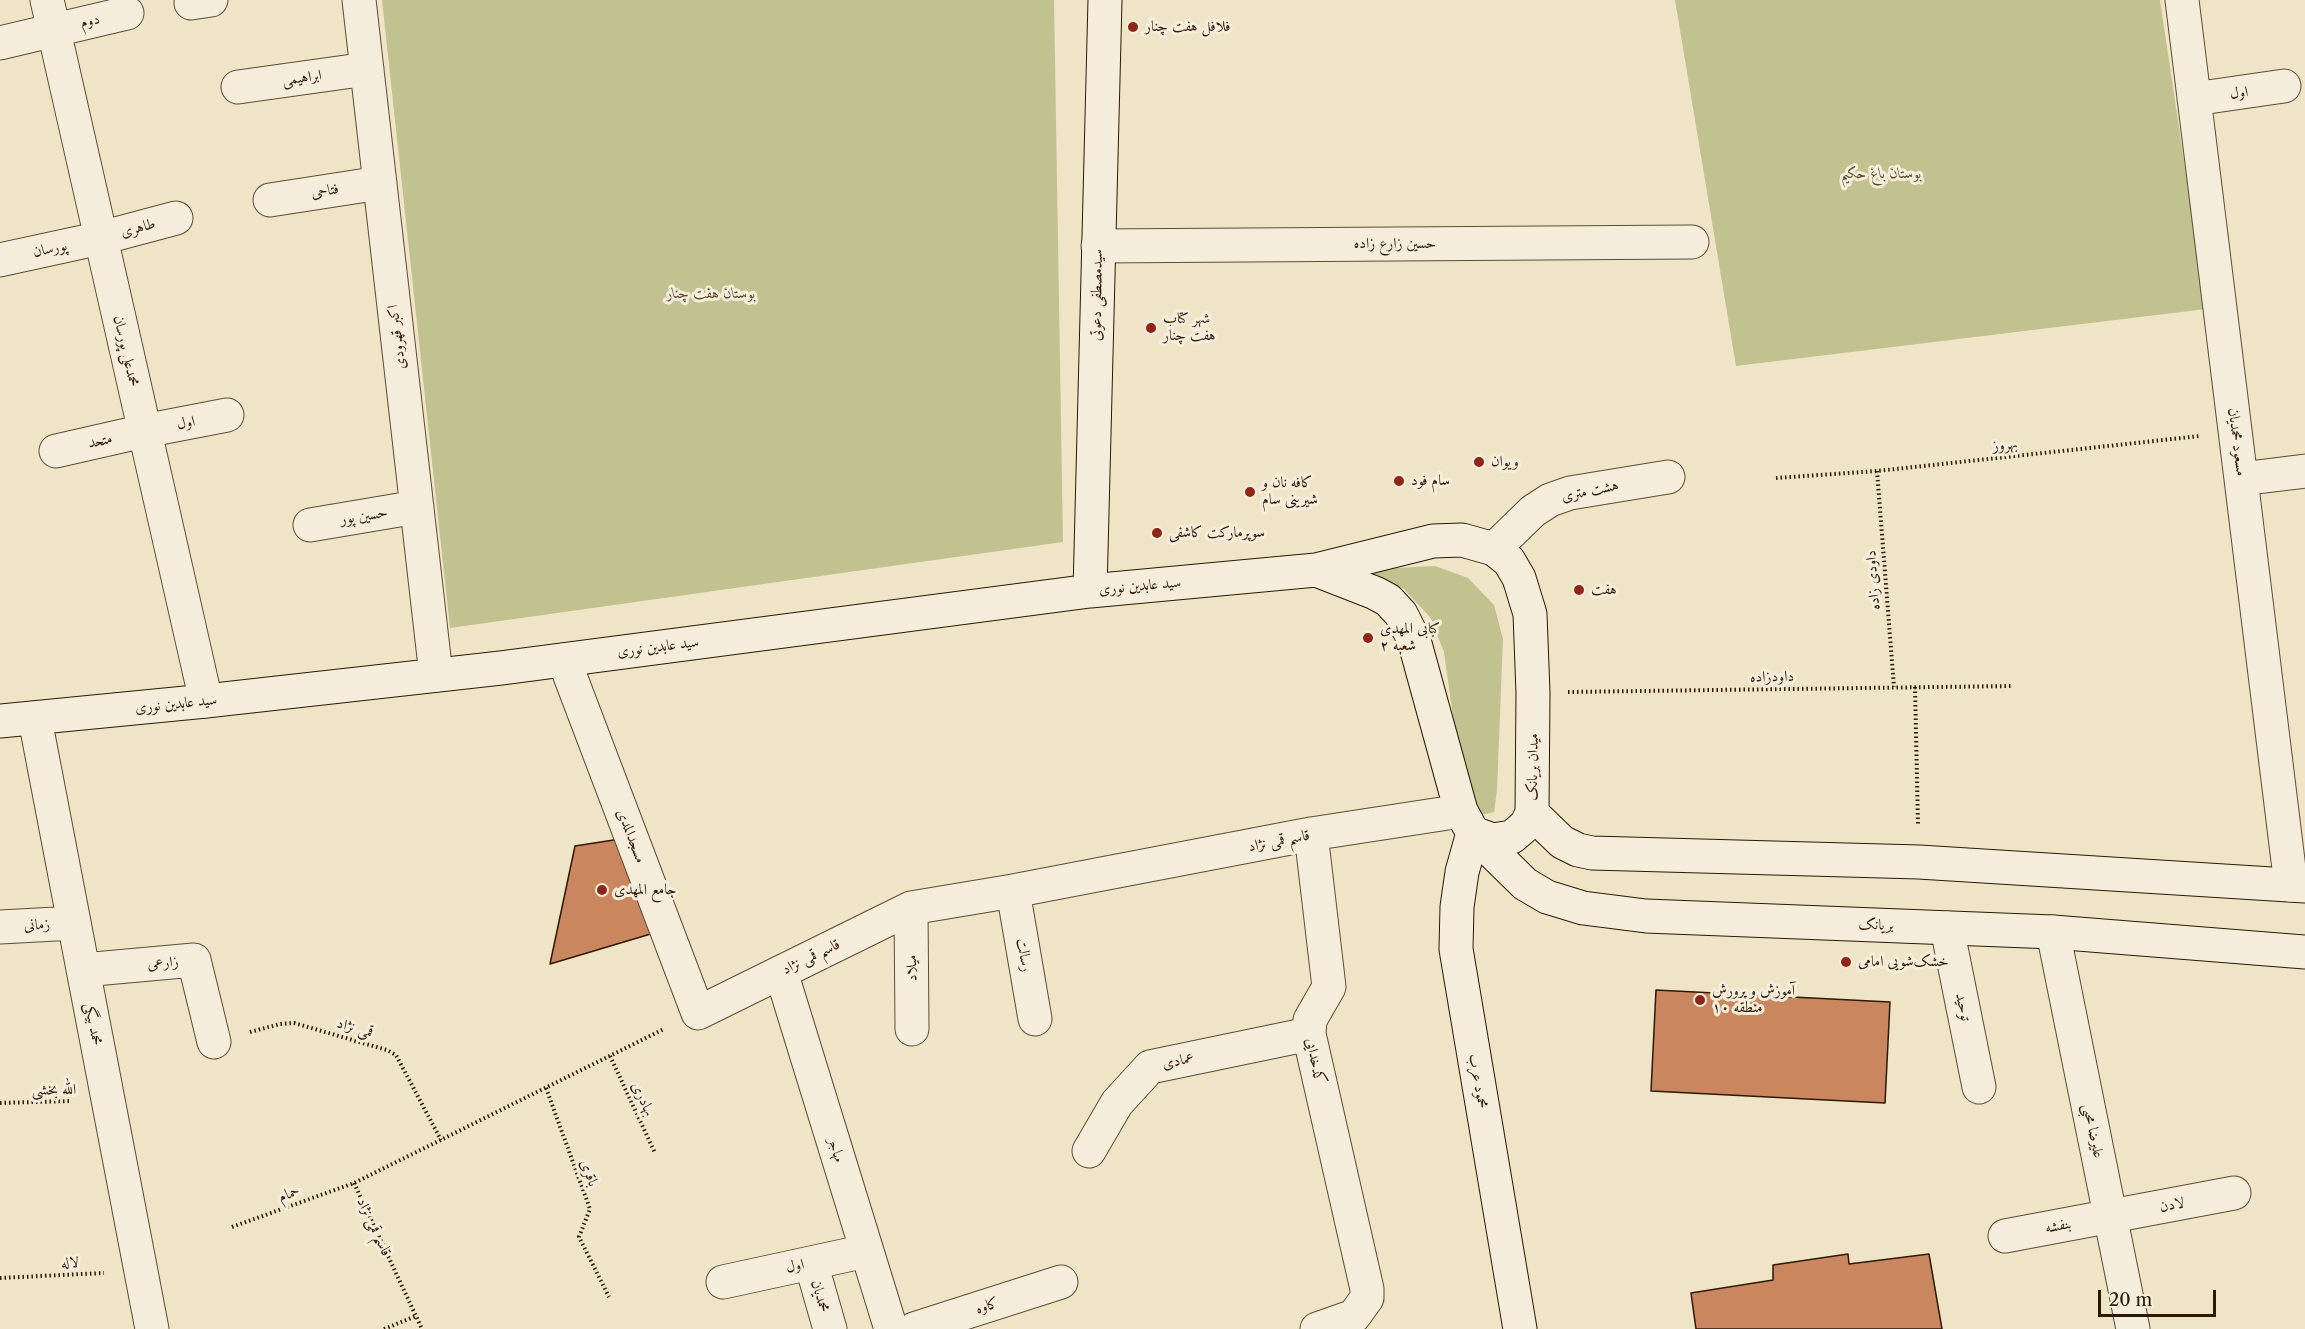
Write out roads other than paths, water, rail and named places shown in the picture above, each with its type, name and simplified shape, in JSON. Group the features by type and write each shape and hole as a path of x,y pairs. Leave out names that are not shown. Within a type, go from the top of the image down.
{"street":[{"name":"اکبر قهرودی","path":"359,0 436,675"},
{"name":"سیدمصطفی دعوتی","path":"1090,591 1106,0"},
{"name":"مسعود محمدیان","path":"2182,0 2241,479 2298,885"},
{"name":"دوم","path":"0,43 50,15 127,13"},
{"name":"محمدعلی پورسان","path":"50,15 206,701"},
{"name":"ابراهیمی","path":"238,87 367,69"},
{"name":"اول","path":"2194,99 2284,86"},
{"name":"فتاحی","path":"270,200 380,183"},
{"name":"طاهری","path":"100,238 176,218"},
{"name":"پورسان","path":"0,260 100,238"},
{"name":"حسین زارع زاده","path":"1098,246 1692,242"},
{"name":"اول","path":"144,431 227,415"},
{"name":"متحد","path":"56,451 144,431"},
{"path":"2241,479 2305,471"},
{"name":"هشت متری","path":"1494,549 1533,511 1550,500 1570,493 1668,477"},
{"name":"حسین پور","path":"310,525 417,507"},
{"path":"1316,570 1433,541 1462,540 1494,549"},
{"name":"میدان بریانک","path":"1467,822 1493,840 1512,837 1526,825 1532,813 1533,693 1530,614 1519,578 1509,561 1494,549"},
{"name":"سید عابدین نوری","path":"0,722 564,660 1090,591 1316,570"},
{"path":"1316,570 1375,593 1388,600 1401,614 1414,640 1467,822"},
{"name":"مسجدالمدی","path":"564,660 698,1013"},
{"name":"محمد بیگی","path":"35,719 152,1329"},
{"path":"1532,813 1562,842 1578,850 1592,853 1919,862 2298,885"},
{"name":"قاسم قمی نژاد","path":"698,1013 911,908 1013,891 1311,834 1467,822"},
{"name":"بریانک","path":"1467,822 1525,884 1547,897 1583,908 1646,916 2053,932 2305,952"},
{"name":"محمود عرب","path":"1467,822 1457,907 1456,949 1520,1329"},
{"name":"کدخدایی","path":"1311,834 1329,987 1310,1020 1309,1034 1367,1289 1367,1298 1354,1316 1317,1329"},
{"name":"رسالت","path":"1013,891 1035,1019"},
{"name":"میلاد","path":"911,908 912,1029"},
{"name":"زمانی","path":"0,927 74,923"},
{"name":"توحید","path":"1947,928 1979,1087"},
{"name":"علیرضا محبی","path":"2053,932 2133,1329"},
{"name":"زارعی","path":"83,970 194,960 214,1042"},
{"name":"مهاجر","path":"781,972 891,1329"},
{"name":"عمادی","path":"1089,1151 1117,1103 1150,1067 1309,1034"},
{"name":"لادن","path":"2110,1216 2234,1193"},
{"name":"بنفشه","path":"2004,1236 2110,1216"},
{"name":"اول","path":"723,1282 866,1251"},
{"name":"محمدیان","path":"811,1263 830,1329"},
{"name":"کاوه","path":"914,1329 1061,1282"}],"place":[{"name":"فلافل هفت چنار","path":"1133,27"},
{"name":"شهر کتاب هفت چنار","path":"1151,328"},
{"name":"ویوان","path":"1479,462"},
{"name":"سام فود","path":"1399,481"},
{"name":"کافه نان و شیرینی سام","path":"1250,492"},
{"name":"سوپرمارکت کاشفی","path":"1157,533"},
{"name":"هفت","path":"1579,590"},
{"name":"کبابی المهدی شعبه ۲","path":"1368,638"},
{"name":"جامع المهدی","path":"602,890"},
{"name":"خشک‌شویی امامی","path":"1846,962"},
{"name":"آموزش و پرورش منطقه ۱۰","path":"1700,1000"}],"park label":[{"name":"بوستان باغ حکیم","path":"1881,174"},
{"name":"بوستان هفت چنار","path":"711,294"}]}
